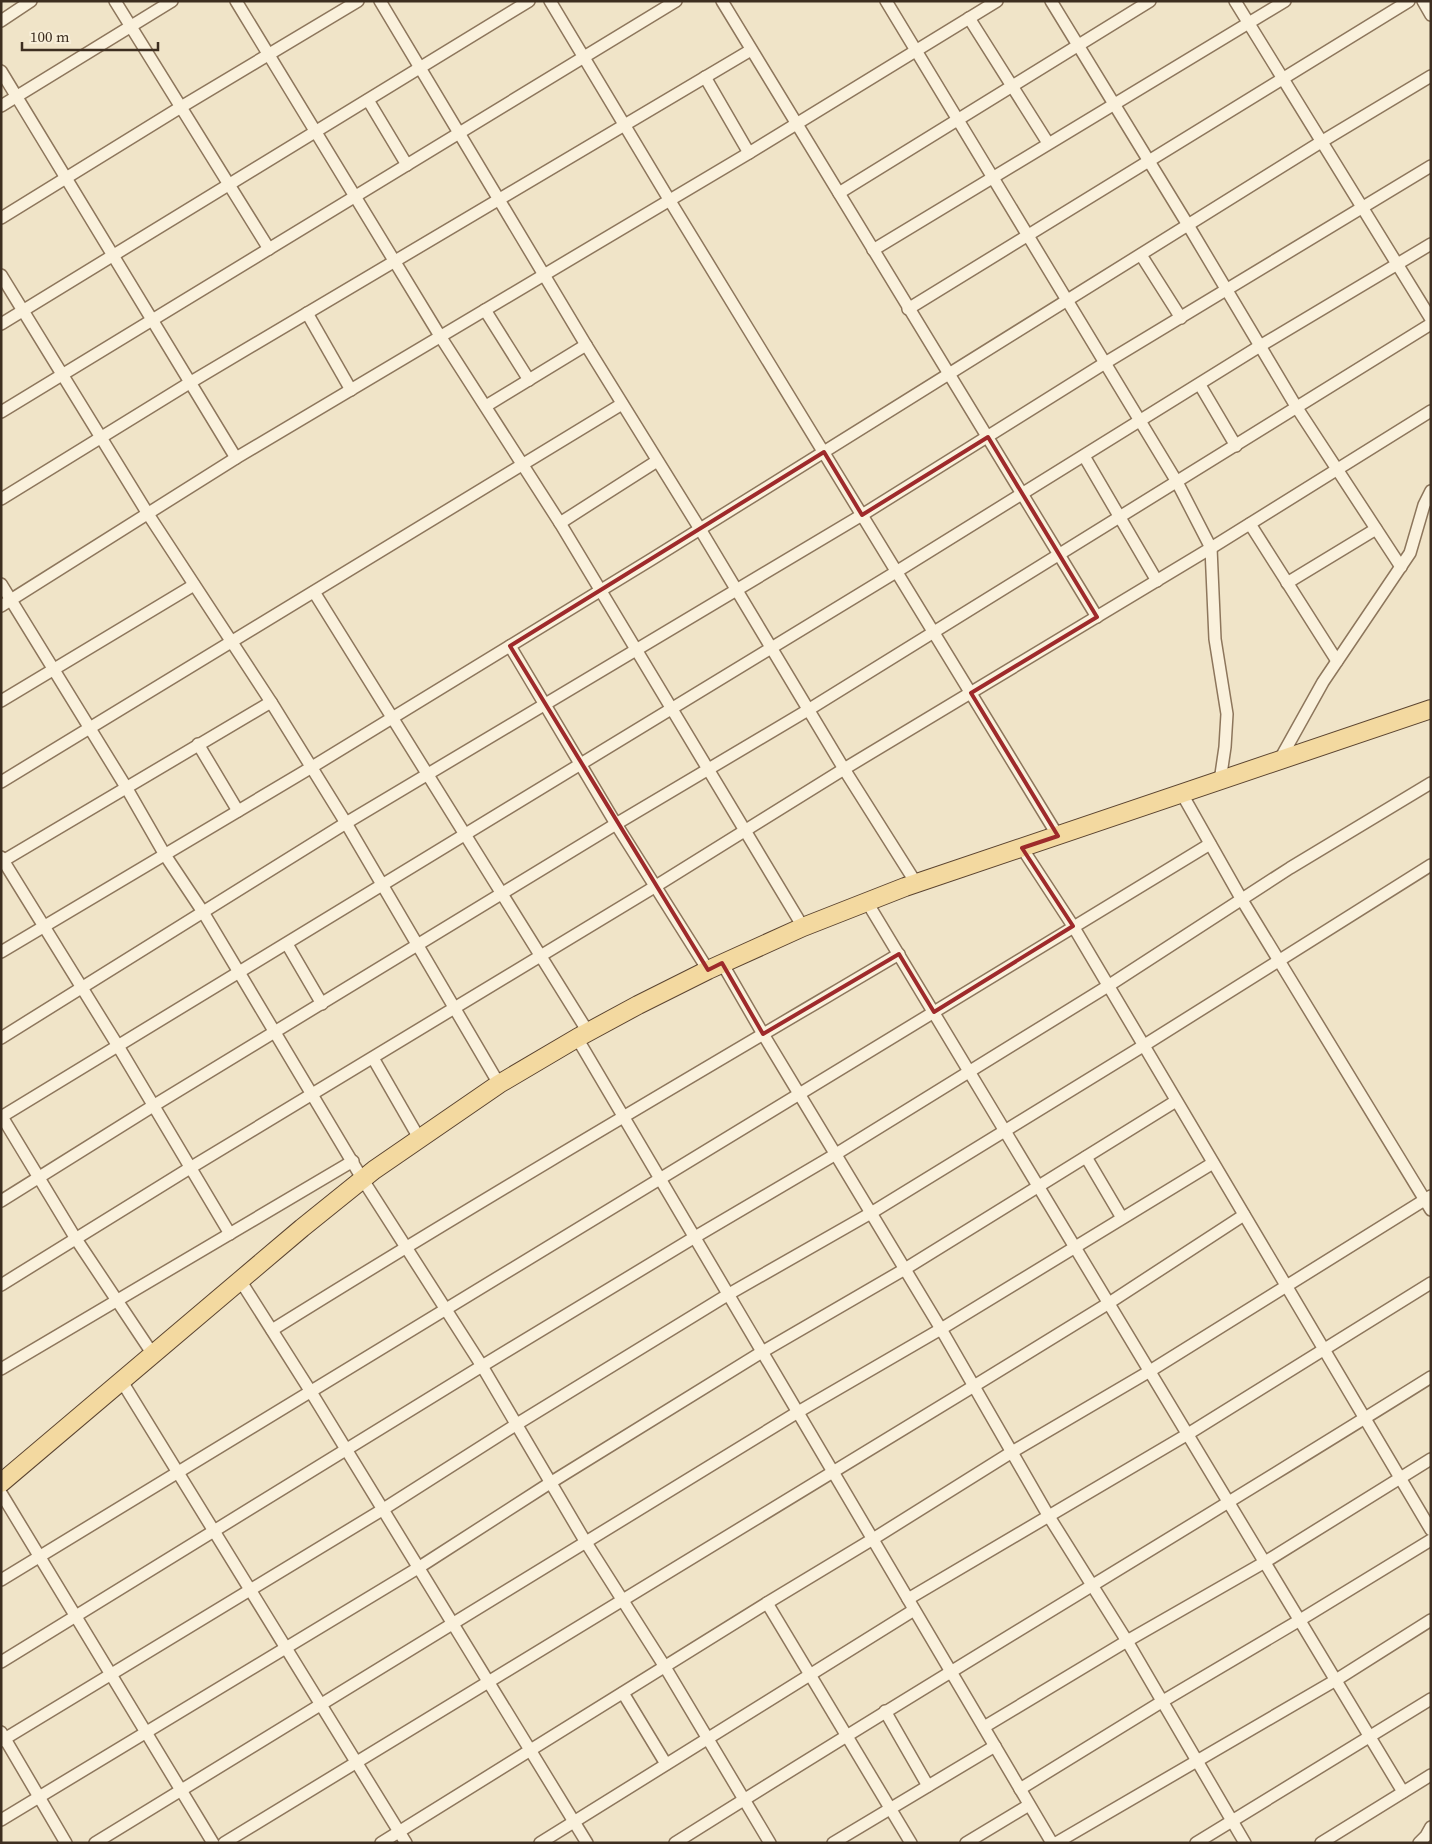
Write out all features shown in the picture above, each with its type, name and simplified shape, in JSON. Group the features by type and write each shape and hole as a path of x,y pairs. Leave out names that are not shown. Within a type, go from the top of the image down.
{"main road":[{"path":"1,1483 152,1353 363,1180 419,1138 499,1084 582,1035 715,966 804,927 916,883 1431,709"}],"street":[{"path":"1,21 31,1"},
{"path":"115,1 269,249"},
{"path":"1,106 172,1"},
{"path":"236,1 440,336 524,464 804,927"},
{"path":"1,218 358,1"},
{"path":"380,1 586,346 700,529 844,769 916,883"},
{"path":"1,324 529,1"},
{"path":"550,1 1058,836"},
{"path":"1,412 676,1"},
{"path":"722,1 1097,617"},
{"path":"886,1 1141,421 1177,482 1211,548 1216,646 1227,714 1220,781"},
{"path":"6,603 236,458 796,125 997,1"},
{"path":"1051,1 1297,408 1401,567"},
{"path":"839,193 1150,1"},
{"path":"1235,1 1431,319"},
{"path":"873,250 1285,1"},
{"path":"908,309 1150,162 1409,1"},
{"path":"1422,1 1431,15"},
{"path":"970,18 1048,143"},
{"path":"1,499 191,382 751,50"},
{"path":"1,71 236,458"},
{"path":"1,952 312,767 510,646 1321,142 1431,76"},
{"path":"704,77 749,153"},
{"path":"368,100 407,165"},
{"path":"1,1038 346,823 862,514 1431,166"},
{"path":"152,1353 76,1239 2,1116 896,572 1260,346 1431,244"},
{"path":"1141,255 1181,318"},
{"path":"1,275 148,514 312,767 499,1084"},
{"path":"484,310 529,380"},
{"path":"307,313 351,390"},
{"path":"1,1201 153,1106 616,824 808,710 1431,324"},
{"path":"486,406 586,346"},
{"path":"1200,385 1236,446"},
{"path":"1,782 622,404"},
{"path":"1,1285 190,1168 542,956 844,769 1211,548 1431,411"},
{"path":"1084,456 1157,581"},
{"path":"560,523 657,461"},
{"path":"1279,760 1322,682 1410,553 1424,505 1431,491"},
{"path":"1250,524 1337,661"},
{"path":"1287,583 1376,529"},
{"path":"1,584 6,603 54,669 165,855 203,912 363,1180 482,1366 585,1541 665,1666 770,1843"},
{"path":"1,701 194,585"},
{"path":"314,592 542,956 623,1116 996,1746 1020,1790 1054,1843 1336,1680 1431,1620"},
{"path":"510,646 616,824 656,886 763,1034 905,1268 1048,1516 1127,1641 1246,1843"},
{"path":"230,1234 118,1046 2,860 271,702"},
{"path":"198,744 238,811"},
{"path":"1,1662 482,1366 836,1154 1431,783"},
{"path":"381,1843 1012,1452 1429,1202 1242,900 1182,794"},
{"path":"1,1580 1210,844"},
{"path":"1022,848 1073,926 1431,1530"},
{"path":"66,1843 3,1737 113,1675 729,1294 871,1213 1144,1046 1431,865"},
{"path":"867,902 1403,1792"},
{"path":"287,944 322,1004"},
{"path":"272,1330 406,1246 899,954"},
{"path":"373,1058 419,1138"},
{"path":"1,1820 418,1568 550,1483 762,1352 905,1268 1176,1101"},
{"path":"1086,1157 1122,1218"},
{"path":"1,1369 353,1162"},
{"path":"95,1843 585,1541 798,1412 941,1329 1213,1163"},
{"path":"224,1843 1109,1303 1244,1215"},
{"path":"240,1280 311,1392 587,1843"},
{"path":"908,1599 1188,1434 1431,1283"},
{"path":"675,1843 846,1735 1431,1377"},
{"path":"121,1380 406,1843"},
{"path":"984,1728 1127,1641 1265,1562 1431,1459"},
{"path":"1,1493 214,1843"},
{"path":"1020,1790 1163,1701 1431,1540"},
{"path":"767,1603 911,1843"},
{"path":"540,1843 914,1610"},
{"path":"623,1693 666,1764"},
{"path":"1196,1843 1431,1699"},
{"path":"885,1711 928,1786"},
{"path":"833,1843 996,1746"},
{"path":"1321,1843 1431,1775"},
{"path":"966,1843 1030,1805"},
{"path":"1419,1843 1431,1827"}],"highlighted area":[{"path":"988,437 1097,617 971,693 1058,836 1022,848 1073,926 934,1012 899,954 763,1034 722,963 708,970 510,646 824,452 862,515"}]}
